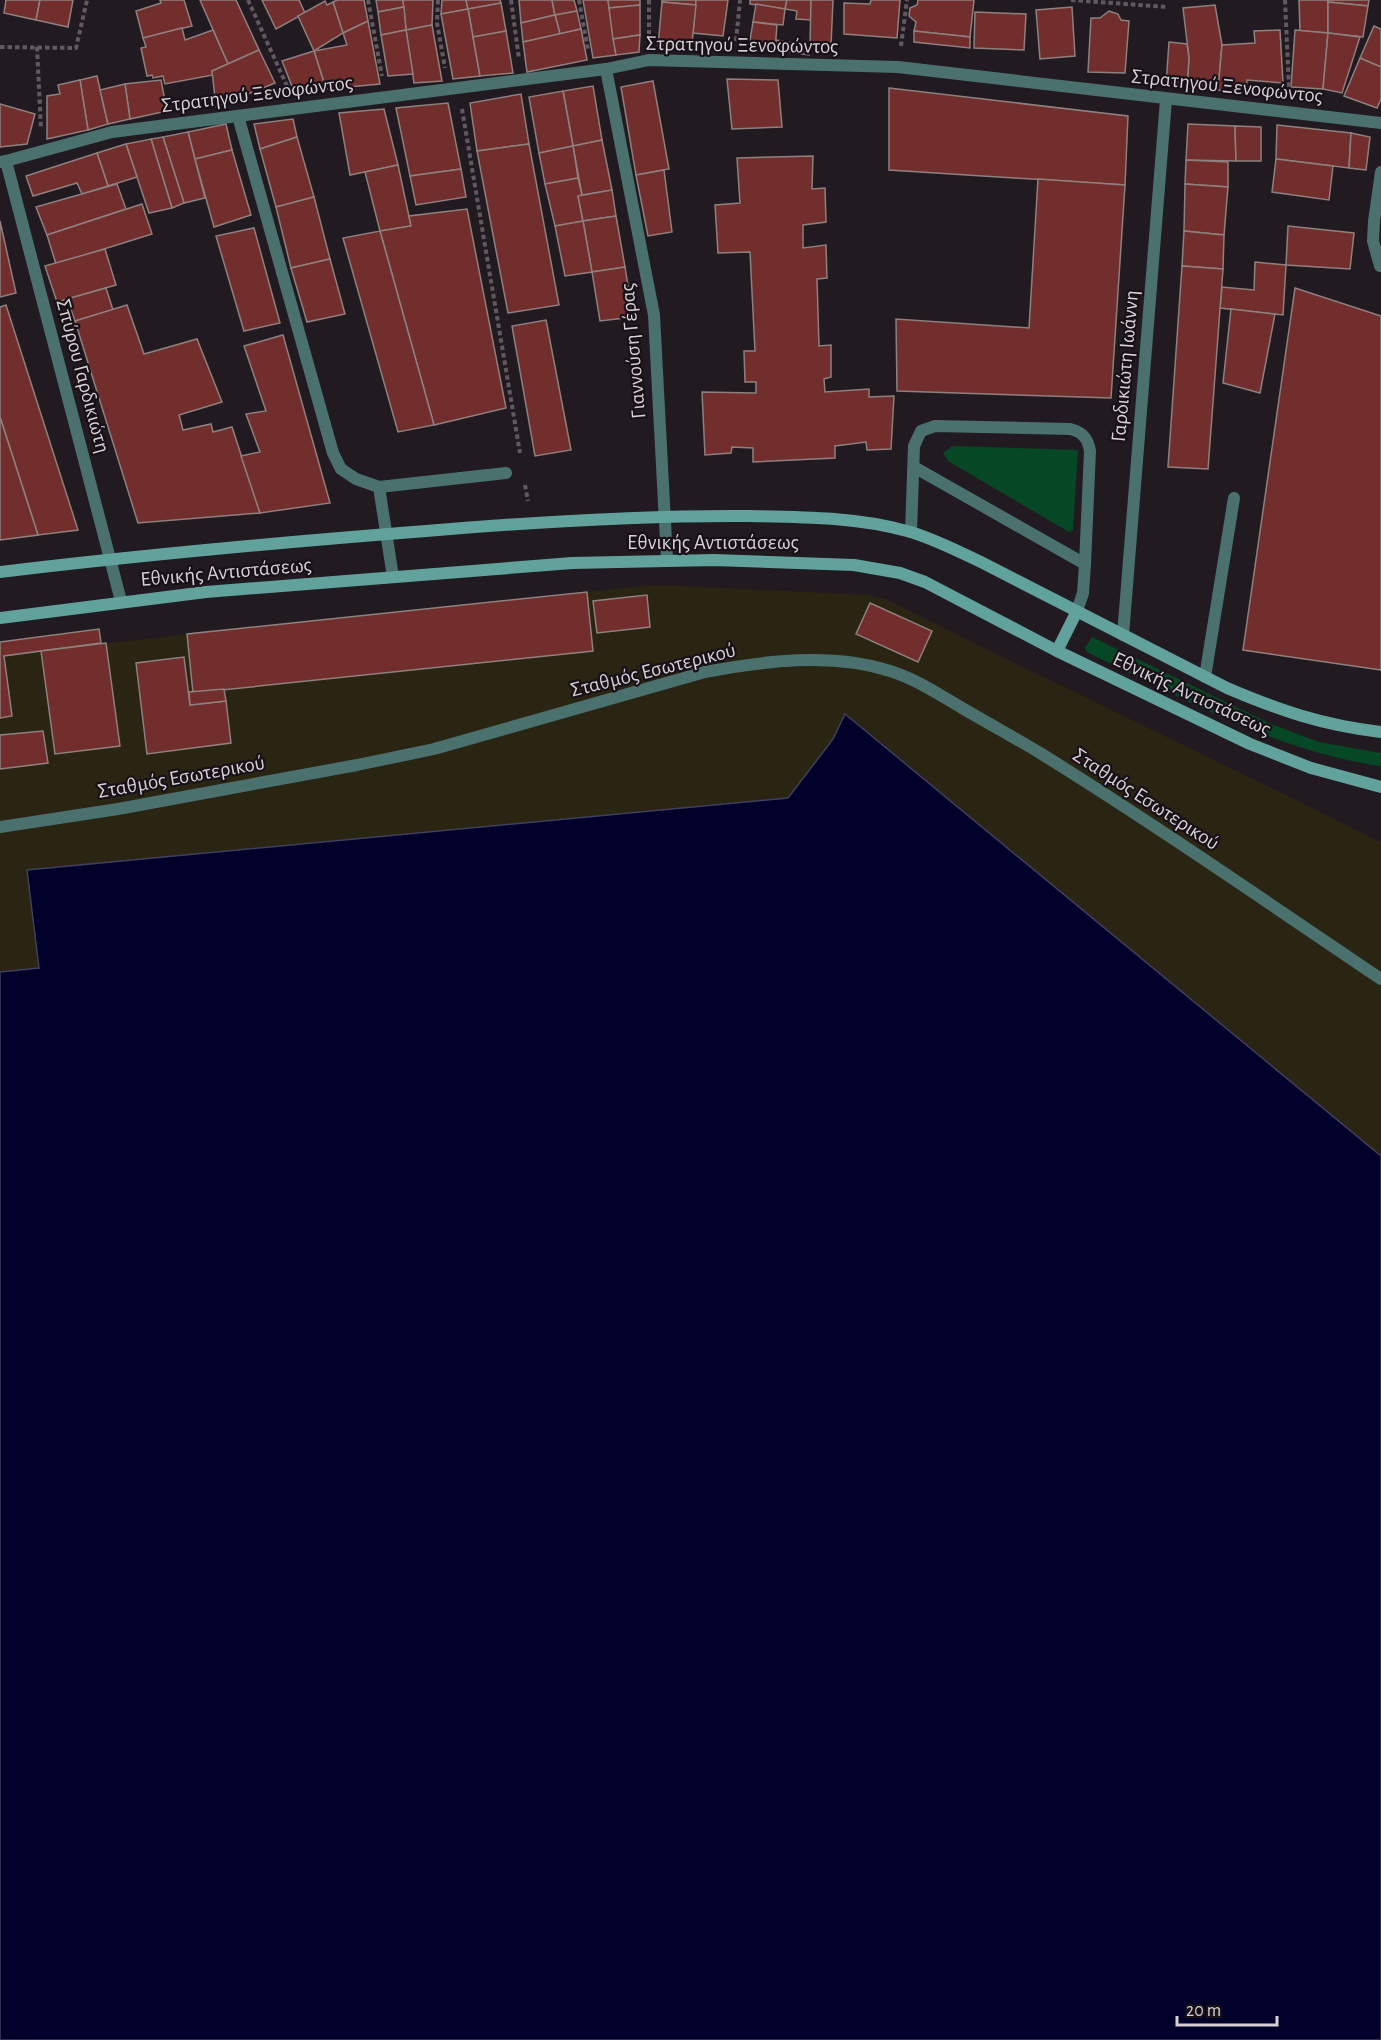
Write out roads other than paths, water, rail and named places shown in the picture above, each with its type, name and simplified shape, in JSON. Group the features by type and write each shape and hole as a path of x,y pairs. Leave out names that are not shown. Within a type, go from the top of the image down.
{"main road":[{"name":"Εθνικής Αντιστάσεως","path":"0,572 110,559 532,522 665,517 833,518 888,526 911,532 981,562 1236,692 1292,714 1338,726 1381,732"},
{"name":"Εθνικής Αντιστάσεως","path":"0,618 121,602 572,563 667,560 832,563 876,568 925,582 1057,651 1270,753 1330,774 1380,787"},
{"path":"1057,651 1077,611"}],"street":[{"name":"Στρατηγού Ξενοφώντος","path":"3,162 112,132 522,81 606,69 649,60 898,67 1166,100 1381,123"},
{"name":"Γιαννούση Γέρας","path":"606,69 654,315 667,560"},
{"name":"Γαρδικιώτη Ιωάννη","path":"1123,635 1166,100"},
{"path":"238,116 333,453 341,469 356,479 379,487 506,473"},
{"name":"Σπύρου Γαρδικιώτη","path":"3,162 121,602"},
{"path":"1380,266 1373,241 1381,172"},
{"path":"911,532 916,438 927,427 1078,431 1085,436 1090,451 1083,593 1077,611"},
{"path":"914,467 1085,564"},
{"path":"379,487 393,577"},
{"path":"1205,677 1234,498"},
{"name":"Σταθμός Εσωτερικού","path":"0,827 118,808 434,749 705,672 731,667 814,660 858,663 889,670 926,686 1005,732 1285,913 1381,979"}],"water":[{"path":"845,714 1381,1156 1381,2040 0,2040 0,972 39,968 27,870 788,798 833,739"}]}
